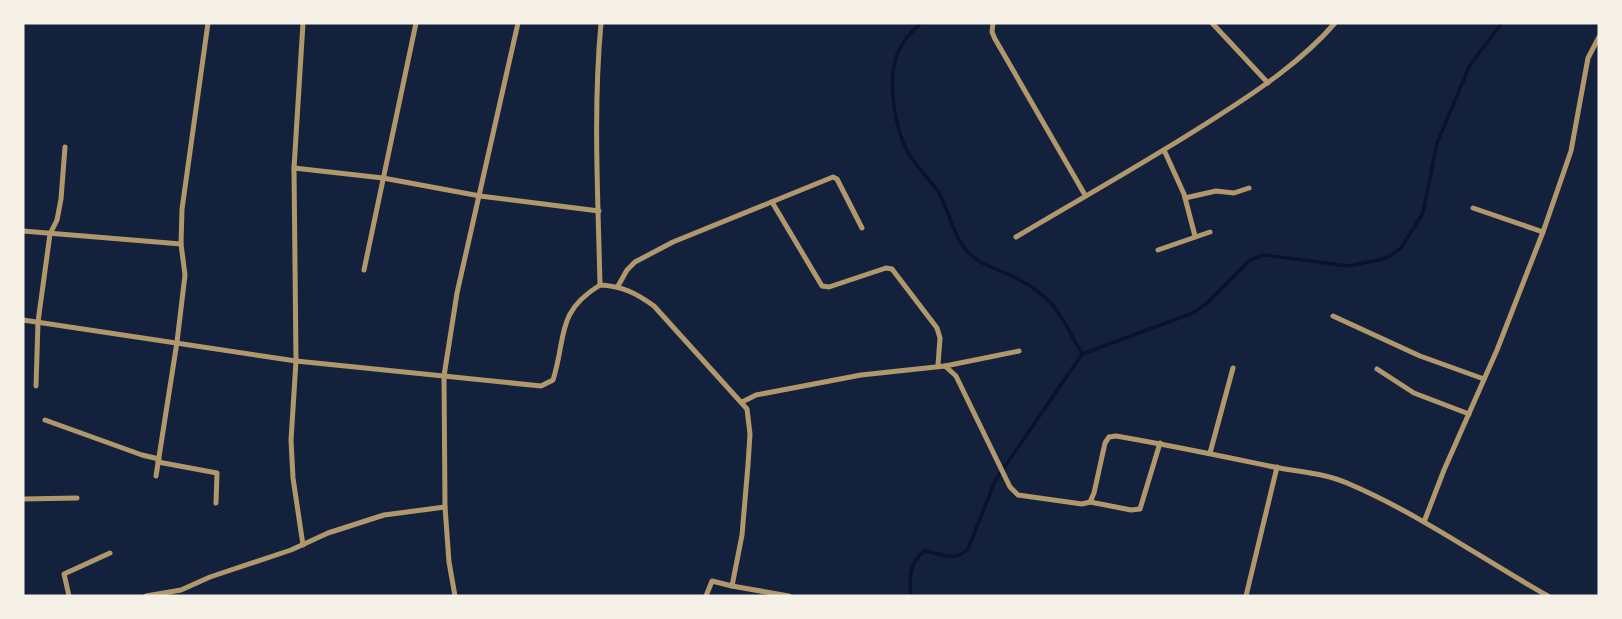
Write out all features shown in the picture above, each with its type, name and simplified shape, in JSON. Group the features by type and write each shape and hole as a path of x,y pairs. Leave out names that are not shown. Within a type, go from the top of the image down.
{"street":[{"path":"156,477 177,342 184,275 181,244 183,200 208,23"},
{"path":"303,23 295,168 296,361 291,440 293,478 303,545"},
{"path":"364,270 415,23"},
{"path":"455,596 449,562 445,507 444,376 457,293 519,23"},
{"path":"600,285 596,86 601,23"},
{"path":"993,23 992,32 995,39 1085,195"},
{"path":"1212,23 1268,83"},
{"path":"1016,237 1164,150 1268,83 1335,23"},
{"path":"1424,522 1543,232 1571,151 1588,58 1599,37"},
{"path":"36,386 38,321 50,234 57,220 61,199 65,147"},
{"path":"1164,150 1185,198 1195,236"},
{"path":"295,168 383,178 480,196 599,211"},
{"path":"618,286 627,270 673,242 833,177 837,179 862,228"},
{"path":"1185,198 1216,191 1234,192 1249,188"},
{"path":"772,202 822,286 830,287 886,268 892,269 937,328 941,365"},
{"path":"1473,208 1543,232"},
{"path":"23,232 181,244"},
{"path":"1158,250 1210,232"},
{"path":"23,320 296,361 541,386 552,380 566,320 574,306 600,285 618,286 636,293 654,306 747,409 748,465 742,535 732,586"},
{"path":"1334,316 1420,356 1484,379"},
{"path":"741,402 757,395 861,375 941,365 1019,351"},
{"path":"941,365 956,376 1010,486 1018,495 1082,505 1090,502 1131,510 1140,509 1160,443"},
{"path":"1210,453 1233,368"},
{"path":"1377,369 1414,393 1469,414"},
{"path":"46,420 158,460 217,473 216,503"},
{"path":"1090,502 1105,443 1109,437 1116,436 1312,472 1347,483 1424,522 1548,596"},
{"path":"1246,596 1276,467"},
{"path":"23,499 78,498"},
{"path":"146,596 181,590 303,545 328,533 384,515 445,507"},
{"path":"69,596 64,574 110,553"},
{"path":"706,596 712,581 789,596"}],"waterway":[{"path":"911,596 911,572 915,561 924,551 958,556 968,549 995,481 1082,354 1060,316 1045,297 1023,282 981,262 967,251 958,238 939,193 907,150 894,107 894,64 900,48 921,23"},
{"path":"1082,354 1193,313 1206,304 1250,260 1264,255 1348,266 1379,260 1401,248 1423,213 1437,143 1470,65 1502,23"}]}
